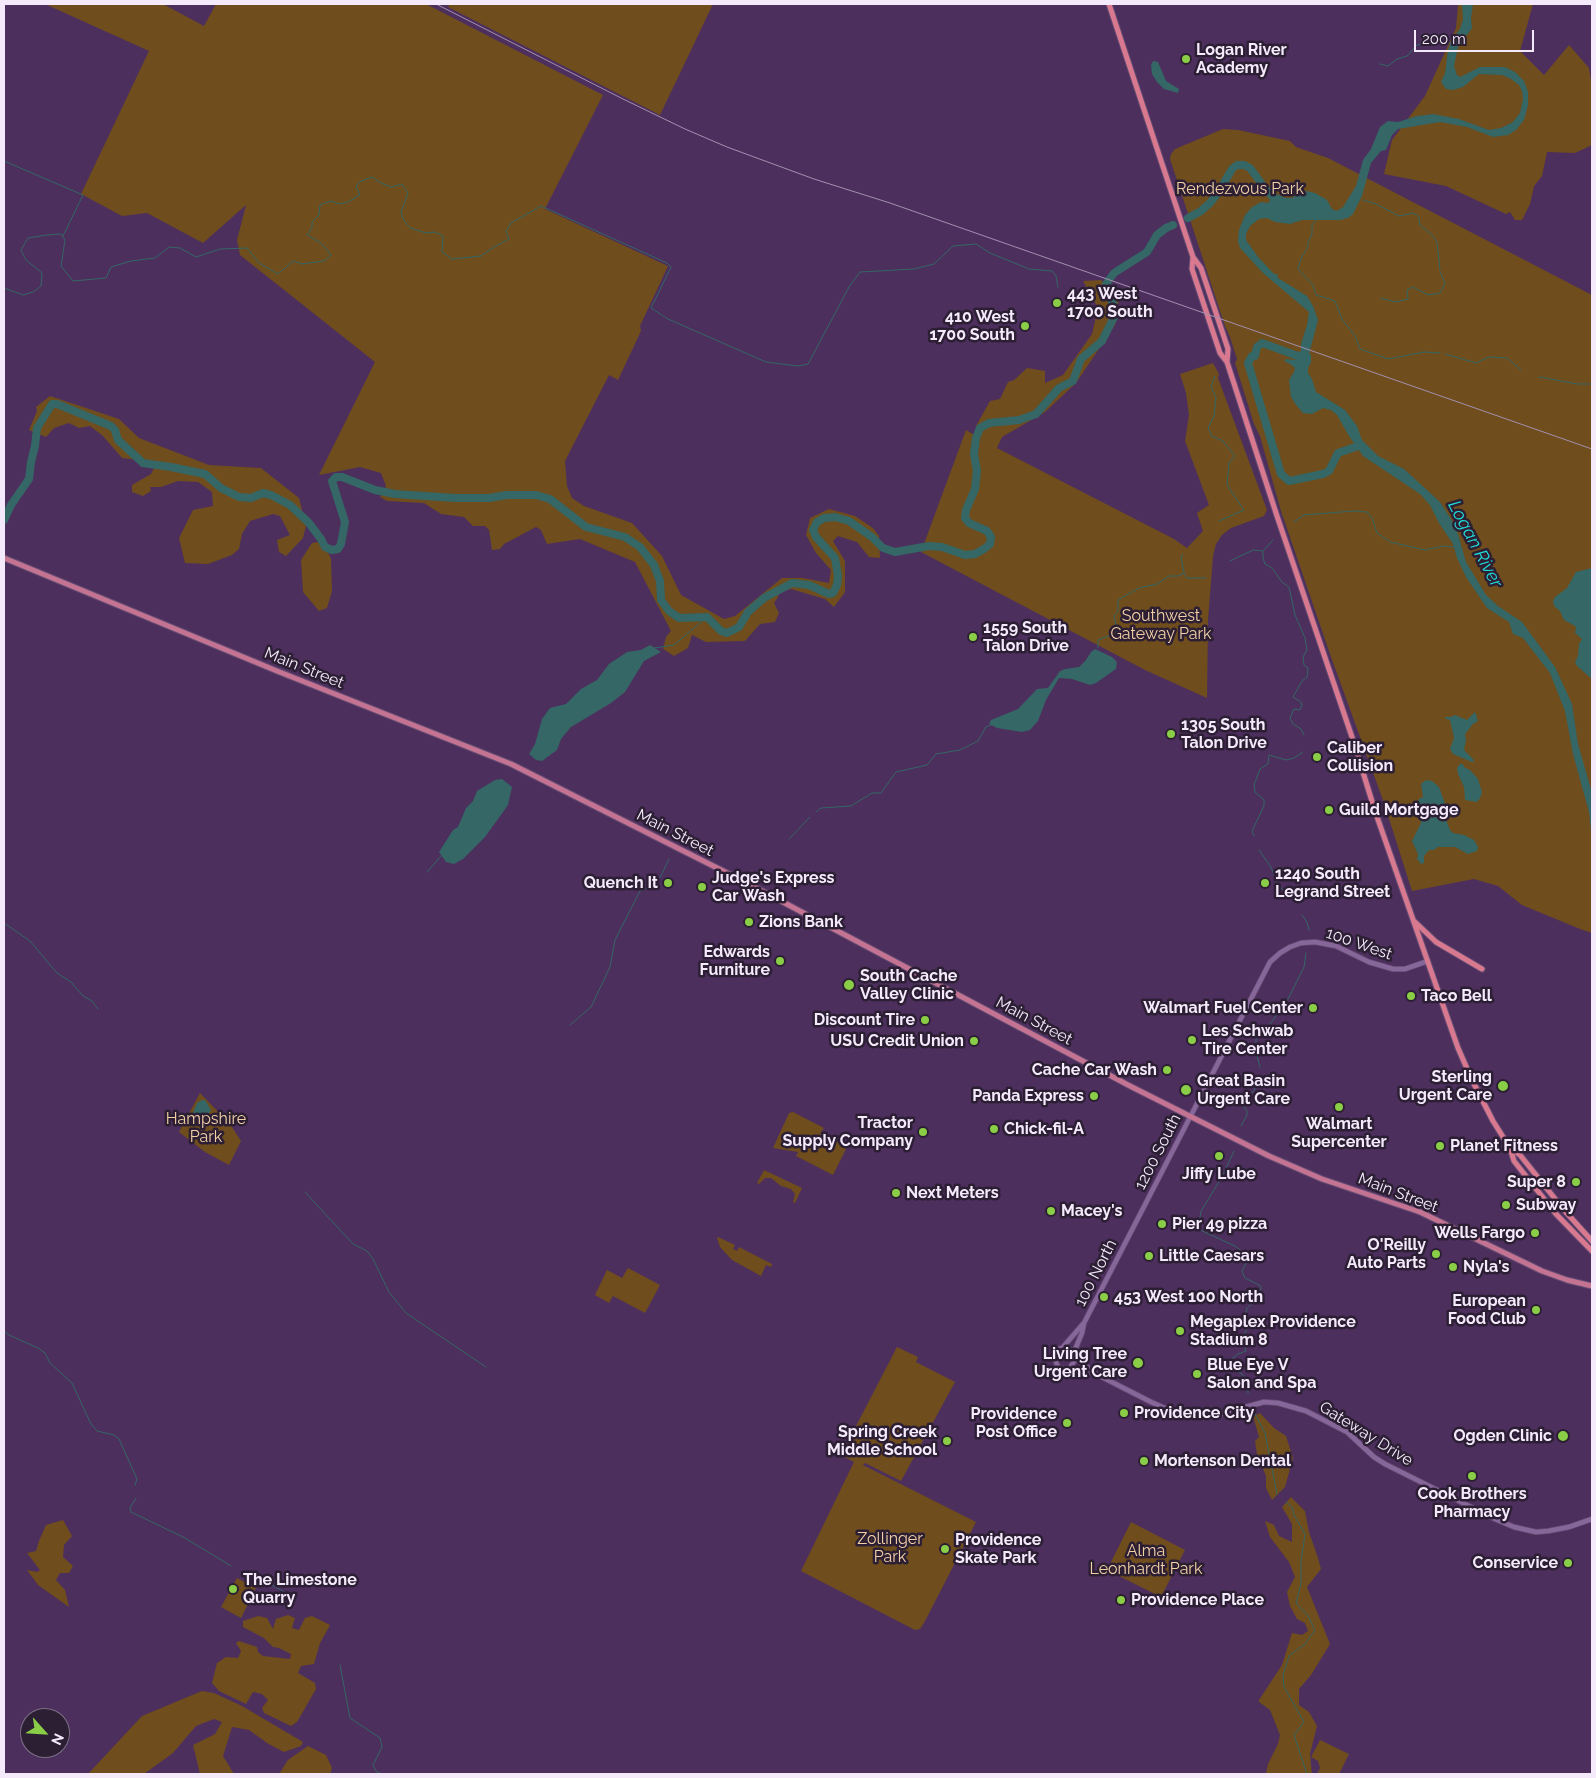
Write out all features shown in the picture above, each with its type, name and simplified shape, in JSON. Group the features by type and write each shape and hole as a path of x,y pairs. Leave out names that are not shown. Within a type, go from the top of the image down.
{"highway":[{"path":"1109,4 1192,257 1192,269 1195,278 1220,352 1227,362 1413,920 1453,1033 1472,1080 1510,1148 1514,1161 1556,1214 1592,1252"},
{"path":"1192,257 1201,268 1228,349 1227,362"},
{"path":"1413,920 1430,937 1482,969"},
{"path":"1510,1148 1520,1155 1592,1241"}],"main road":[{"name":"Main Street","path":"4,558 511,764 746,883 1190,1117 1269,1156 1322,1179 1420,1212 1521,1262 1567,1280 1592,1286"},
{"name":"100 West","path":"1263,975 1270,962 1280,953 1301,943 1315,942 1327,944 1369,962 1393,969 1405,969 1428,961"},
{"name":"1200 South","path":"1130,1233 1263,975"},
{"name":"100 North","path":"1074,1352 1082,1334 1084,1323 1130,1233"},
{"name":"100 North","path":"1063,1348 1076,1330 1084,1323"},
{"path":"1068,1348 1074,1352 1076,1358 1073,1366 1062,1369 1058,1367 1055,1362 1057,1350 1068,1348"},
{"name":"Gateway Drive","path":"1076,1358 1096,1374 1178,1414 1209,1417 1250,1404 1264,1402 1278,1403 1306,1411 1347,1432 1374,1457 1385,1464 1514,1527 1536,1532 1548,1531 1569,1527 1592,1519"},
{"name":"Gateway Drive","path":"1070,1368 1096,1374"}],"green space":[{"path":"45,4 163,4 204,26 216,4 426,4 603,95 545,209 668,266 640,326 641,331 618,380 609,375 565,461 567,486 572,498 584,506 632,523 662,556 681,595 724,619 735,616 782,578 803,578 829,583 831,570 816,553 806,535 810,518 829,509 855,516 873,528 879,536 880,558 869,557 857,542 838,536 833,541 845,561 845,592 834,607 825,599 791,589 779,592 774,603 779,613 775,622 760,624 745,641 706,642 692,635 688,648 674,656 663,649 666,637 671,631 635,562 580,539 547,544 541,530 536,527 504,544 500,549 492,550 489,530 485,526 473,526 464,517 441,514 424,503 387,501 380,497 386,486 381,473 360,467 319,475 375,362 240,255 237,240 246,205 203,243 147,213 122,216 81,194 149,51"},
{"path":"450,4 713,4 660,115 448,7"},
{"path":"1458,4 1533,4 1520,51 1544,75 1569,45 1589,68 1592,87 1592,145 1575,153 1547,152 1542,176 1534,186 1530,204 1522,220 1515,220 1510,212 1506,214 1446,186 1384,174 1392,140 1425,96 1456,28"},
{"name":"Rendezvous Park","path":"1223,129 1238,130 1290,141 1296,147 1328,158 1592,295 1592,933 1522,905 1498,886 1474,879 1412,891 1384,803 1281,511 1260,436 1254,424 1235,363 1237,359 1170,159 1175,149"},
{"name":"Southwest Gateway Park","path":"1101,280 1119,299 1115,325 1076,383 1045,412 1002,437 997,448 1174,539 1187,548 1203,531 1197,513 1209,505 1185,441 1189,415 1186,393 1180,374 1213,363 1219,374 1218,378 1267,510 1264,516 1231,528 1222,535 1216,544 1213,556 1208,620 1207,698 1145,670 921,552 966,430 978,437 976,426 990,401 1000,399 1008,382 1014,380 1027,368 1045,371 1045,383 1063,375 1092,334 1098,308 1083,281"},
{"path":"50,396 119,419 139,438 209,465 261,468 299,498 306,526 303,538 286,556 279,552 277,540 290,535 280,516 273,514 250,521 242,534 239,549 232,555 208,564 185,563 179,538 193,510 213,506 212,492 198,482 178,481 161,487 150,487 151,491 143,496 132,492 132,485 151,474 157,462 122,458 103,436 90,426 79,428 69,423 54,428 46,437 29,430 37,411 36,407"},
{"path":"318,542 331,559 332,591 327,608 319,611 303,592 301,560 312,543"},
{"name":"Hampshire Park","path":"200,1093 230,1124 241,1141 229,1165 205,1152 179,1132"},
{"path":"793,1112 824,1128 820,1133 847,1147 833,1175 796,1156 798,1152 773,1148 789,1113"},
{"path":"764,1170 802,1188 795,1203 793,1202 795,1194 791,1189 781,1186 771,1178 765,1178 759,1184 757,1183"},
{"path":"718,1237 735,1245 733,1249 737,1251 739,1247 772,1264 771,1267 766,1265 761,1276 732,1260 720,1247"},
{"path":"628,1268 660,1285 645,1313 613,1296 609,1303 595,1295 607,1270 622,1278"},
{"name":"Zollinger Park","path":"897,1347 918,1357 916,1362 955,1382 901,1481 865,1463 863,1465 976,1522 924,1623 920,1629 915,1630 801,1571 854,1462 841,1455"},
{"path":"1260,1413 1274,1428 1286,1436 1293,1458 1285,1487 1272,1500 1266,1488 1266,1476 1257,1454 1255,1441 1259,1437 1253,1416"},
{"path":"1291,1497 1305,1511 1309,1532 1321,1569 1307,1587 1330,1644 1311,1675 1299,1689 1299,1705 1309,1712 1317,1726 1310,1754 1312,1774 1266,1774 1280,1735 1270,1710 1259,1700 1282,1665 1292,1633 1302,1635 1308,1631 1305,1623 1297,1619 1290,1606 1287,1592 1295,1577 1289,1562 1270,1537 1265,1521 1274,1525 1279,1536 1292,1542 1292,1524 1282,1507"},
{"path":"63,1520 72,1536 64,1545 63,1557 73,1566 69,1573 60,1573 56,1580 65,1590 69,1607 38,1585 27,1570 37,1572 40,1570 27,1553 36,1551 46,1525"},
{"name":"Alma Leonhardt Park","path":"1131,1522 1185,1550 1161,1597 1107,1570"},
{"path":"237,1578 256,1588 241,1618 221,1607"},
{"path":"288,1615 295,1618 292,1628 299,1630 305,1618 312,1616 330,1625 320,1643 314,1664 301,1666 298,1673 315,1683 316,1689 297,1722 291,1726 264,1713 262,1708 268,1700 262,1694 253,1692 246,1704 219,1691 212,1683 217,1663 226,1657 238,1658 241,1651 236,1643 239,1641 257,1647 258,1652 263,1656 290,1659 291,1654 273,1647 264,1638 243,1627 243,1621 258,1616 267,1618 273,1629 276,1619"},
{"path":"202,1691 214,1693 242,1706 303,1742 301,1746 284,1752 249,1730 232,1727 223,1756 234,1774 200,1774 193,1745 215,1734 222,1722 214,1719 196,1726 173,1753 144,1774 88,1774 142,1716"},
{"path":"1320,1740 1349,1754 1339,1774 1317,1774 1320,1768 1318,1761 1311,1757"},
{"path":"308,1746 326,1755 332,1768 330,1774 279,1774 288,1760"}],"shaded area":[{"path":"1462,4 1473,4 1472,28 1458,47 1454,66 1457,75 1460,77 1480,67 1505,67 1515,72 1524,81 1528,92 1528,105 1524,120 1516,130 1508,135 1493,137 1467,127 1440,122 1398,129 1392,135 1386,150 1381,151 1371,163 1362,196 1353,214 1348,218 1340,220 1302,220 1290,224 1275,222 1267,218 1259,219 1250,226 1246,234 1246,240 1258,257 1274,274 1277,274 1278,278 1307,296 1313,306 1318,320 1309,354 1311,354 1311,363 1308,367 1308,373 1316,392 1345,410 1357,426 1362,440 1378,456 1404,469 1440,502 1456,527 1466,562 1486,595 1498,606 1522,622 1555,667 1572,704 1578,744 1592,793 1592,841 1589,812 1573,754 1565,711 1550,673 1523,638 1513,634 1509,622 1487,608 1466,577 1453,544 1430,505 1420,494 1363,456 1337,415 1331,410 1323,408 1312,414 1303,413 1296,405 1291,397 1289,380 1295,368 1284,361 1286,359 1295,360 1297,354 1301,351 1309,312 1263,273 1240,248 1238,241 1239,230 1245,215 1252,207 1261,202 1268,203 1270,200 1269,196 1273,193 1286,198 1292,198 1299,192 1307,191 1327,200 1332,209 1337,211 1343,207 1356,186 1363,160 1371,149 1380,127 1388,121 1398,122 1417,116 1433,114 1459,119 1489,130 1501,128 1513,122 1520,113 1523,99 1519,85 1511,79 1502,75 1479,74 1463,87 1453,90 1446,89 1441,82 1445,73 1448,50 1452,39 1460,29 1463,19"},
{"path":"1153,61 1158,62 1166,81 1179,89 1178,93 1164,89 1157,82 1152,74 1151,65"},
{"path":"1592,568 1592,679 1575,662 1582,639 1575,633 1575,626 1564,620 1560,611 1554,606 1553,601 1555,597 1567,588 1576,572"},
{"path":"650,645 661,652 644,661 625,692 611,703 571,727 561,739 557,750 542,761 536,760 529,754 535,744 542,719 550,708 566,704 581,689 597,680 609,664 627,652 641,650"},
{"path":"1095,649 1112,657 1117,662 1116,669 1090,685 1072,679 1059,678 1046,700 1038,721 1030,730 1022,732 997,728 989,724 991,720 1018,709 1037,689 1048,688 1060,671 1079,667"},
{"path":"1475,712 1478,721 1465,734 1464,750 1473,759 1474,761 1472,762 1453,754 1450,749 1454,738 1450,720 1445,717 1455,715 1467,720"},
{"path":"1460,764 1463,764 1478,779 1482,792 1477,802 1465,800 1464,787 1457,768"},
{"path":"502,779 512,787 508,805 485,837 463,859 454,864 446,862 439,852 453,830 458,827 466,808 473,801 477,791 495,780"},
{"path":"1426,780 1432,781 1439,787 1447,809 1445,817 1450,830 1453,833 1464,835 1474,840 1478,847 1477,851 1468,854 1455,847 1438,847 1434,850 1429,850 1424,856 1424,863 1421,864 1417,859 1418,854 1412,841 1421,823 1417,804 1419,799 1423,797 1421,784"},
{"path":"205,1100 211,1110 195,1125 191,1124 190,1120 197,1103"}],"waterway":[{"path":"1380,64 1388,66 1397,59 1407,56 1417,45 1440,41 1451,43"},
{"path":"4,161 83,195 63,236"},
{"path":"1188,218 1201,211 1210,203 1232,169 1237,165 1244,165 1250,168 1272,196 1278,199"},
{"path":"4,288 23,295 33,292 41,286 42,273 26,260 21,250 28,238 47,235 61,234 65,240 61,266 73,281 106,278 111,267 131,261 155,258 169,247 180,248 196,257 220,249 247,248 259,263 278,274 293,261 302,264 324,261 331,255 321,243 307,235 312,228 312,222 319,215 320,205 331,201 339,204 348,202 360,195 356,186 361,181 372,177 391,187 402,184 408,193 401,212 403,219 410,228 426,233 435,232 443,236 442,252 452,259 481,256 509,239 506,231 511,223 541,206 667,263 671,267 651,308 668,319 766,362 798,366 808,364 849,287 860,272 914,269 934,264 953,246 976,244 990,253 1029,269 1052,271 1056,276 1058,287"},
{"path":"1363,200 1376,204 1399,216 1413,213 1419,217 1420,225 1437,242 1440,270"},
{"path":"1316,220 1312,225 1312,234 1308,247 1301,258 1298,269 1313,285 1316,295 1335,301 1342,319 1355,336 1360,349 1388,359 1424,352 1440,353"},
{"path":"4,520 11,505 29,479 37,428 52,404 57,404 111,426 115,430 118,440 143,463 205,474 221,488 239,497 251,498 263,493 290,505 309,523 325,547 332,550 338,549 341,544 345,522 332,481 336,477 342,477 375,490 395,494 455,498 536,495 550,499 586,527 625,537 640,547 654,565 660,581 661,600 669,611 679,618 707,617 721,631 727,633 739,627 748,612 764,598 792,583 809,585 829,594 833,593 837,585 838,576 835,558 816,537 813,530 817,522 824,518 835,517 849,521 872,537 883,548 895,552 929,546 942,547 965,555 975,554 990,544 991,537 987,531 969,523 965,518 966,510 975,489 977,471 974,454 976,438 980,428 989,423 1019,420 1036,414 1059,388 1073,381 1081,359 1102,341 1115,315 1113,303 1107,294 1106,284 1114,273 1147,252 1157,235 1173,225"},
{"path":"1381,298 1395,302 1408,299 1407,290 1413,287 1428,295 1440,293 1445,283 1440,272"},
{"name":"Logan River","path":"1304,355 1298,356 1262,343 1257,347 1255,356 1252,356 1248,363 1281,474 1289,481 1323,474 1329,471 1338,453 1361,445"},
{"path":"1445,354 1476,363 1489,357 1507,358 1521,370"},
{"path":"1215,376 1211,387 1216,397 1214,416 1208,428 1212,436 1223,441 1235,456 1229,463 1227,485 1244,510 1219,521"},
{"path":"1539,377 1578,384 1592,384"},
{"path":"1294,522 1304,515 1353,511 1367,512 1372,518 1377,533 1390,542 1425,550 1443,546 1455,547"},
{"path":"1273,540 1263,551 1263,558 1265,564 1272,568 1282,582 1289,587 1295,615 1305,638 1307,650 1303,657 1304,665 1308,668 1307,677 1302,681 1293,697 1301,702 1302,705 1300,710 1294,709 1290,718 1304,735"},
{"path":"1230,561 1253,550 1262,551"},
{"path":"1183,554 1181,557 1184,572"},
{"path":"1098,648 1098,640 1113,634 1117,630 1114,616 1118,611 1118,600 1139,588 1157,584 1169,576 1178,576 1184,573 1187,578 1206,578"},
{"path":"654,648 674,645 707,617"},
{"path":"816,812 821,808 851,806 872,793 881,793 896,772 927,765 936,754 960,750 978,741 986,727 991,725"},
{"path":"1254,836 1252,831 1264,806 1264,800 1255,792 1254,785 1260,769 1268,764 1269,755 1286,760 1294,758 1303,752"},
{"path":"789,839 810,817"},
{"path":"1259,850 1271,867 1277,883 1288,896"},
{"path":"427,872 441,856"},
{"path":"570,1025 591,1007 610,967 615,940 640,891 653,886 660,878 669,859"},
{"path":"1302,915 1307,922 1309,930"},
{"path":"4,923 30,941 57,973 71,982 98,1009"},
{"path":"1270,1024 1288,999 1304,967 1306,953"},
{"path":"1260,1067 1256,1052 1256,1039 1261,1032"},
{"path":"1241,1126 1247,1115 1247,1111 1243,1106 1261,1080"},
{"path":"1234,1151 1222,1177 1201,1211 1198,1229 1235,1246 1249,1257 1242,1271 1245,1278 1261,1286 1255,1301 1247,1308 1244,1322 1247,1329 1241,1340 1246,1351 1229,1361 1230,1367 1242,1374 1247,1381 1248,1393"},
{"path":"305,1192 353,1244 367,1251 373,1259 389,1292 406,1313 486,1367"},
{"path":"4,1331 45,1353 50,1363 72,1383 91,1424 97,1431 114,1435 119,1439 137,1479 135,1485"},
{"path":"1255,1414 1265,1433 1277,1494"},
{"path":"136,1498 130,1508 131,1512 185,1538 231,1566"},
{"path":"1286,1502 1292,1507 1294,1515 1305,1534 1301,1561 1301,1583 1296,1603 1308,1616 1315,1630 1305,1644 1289,1656 1283,1675 1284,1687 1304,1722 1294,1735 1307,1774"},
{"path":"246,1571 290,1595"},
{"path":"340,1665 350,1718 380,1738 382,1747 373,1765 376,1771 381,1774"}],"railway":[{"path":"436,4 623,99 727,147 814,179 890,203 1592,449"}],"place":[{"name":"Logan River Academy","path":"1186,59"},
{"name":"443 West 1700 South","path":"1057,303"},
{"name":"410 West 1700 South","path":"1025,326"},
{"name":"1559 South Talon Drive","path":"973,637"},
{"name":"1305 South Talon Drive","path":"1171,734"},
{"name":"Caliber Collision","path":"1317,757"},
{"name":"Guild Mortgage","path":"1329,810"},
{"name":"Quench It","path":"668,883"},
{"name":"1240 South Legrand Street","path":"1265,883"},
{"name":"Judge's Express Car Wash","path":"702,887"},
{"name":"Zions Bank","path":"749,922"},
{"name":"Edwards Furniture","path":"780,961"},
{"name":"South Cache Valley Clinic","path":"849,985"},
{"name":"Taco Bell","path":"1411,996"},
{"name":"Walmart Fuel Center","path":"1313,1008"},
{"name":"Discount Tire","path":"925,1020"},
{"name":"Les Schwab Tire Center","path":"1192,1040"},
{"name":"USU Credit Union","path":"974,1041"},
{"name":"Cache Car Wash","path":"1167,1070"},
{"name":"Sterling Urgent Care","path":"1503,1086"},
{"name":"Great Basin Urgent Care","path":"1186,1090"},
{"name":"Panda Express","path":"1094,1096"},
{"name":"Walmart Supercenter","path":"1339,1107"},
{"name":"Chick-fil-A","path":"994,1129"},
{"name":"Tractor Supply Company","path":"923,1132"},
{"name":"Planet Fitness","path":"1440,1146"},
{"name":"Jiffy Lube","path":"1219,1156"},
{"name":"Super 8","path":"1576,1182"},
{"name":"Next Meters","path":"896,1193"},
{"name":"Subway","path":"1506,1205"},
{"name":"Macey's","path":"1051,1211"},
{"name":"Pier 49 pizza","path":"1162,1224"},
{"name":"Wells Fargo","path":"1535,1233"},
{"name":"O'Reilly Auto Parts","path":"1436,1254"},
{"name":"Little Caesars","path":"1149,1256"},
{"name":"Nyla's","path":"1453,1267"},
{"name":"453 West 100 North","path":"1104,1297"},
{"name":"European Food Club","path":"1536,1310"},
{"name":"Megaplex Providence Stadium 8","path":"1180,1331"},
{"name":"Living Tree Urgent Care","path":"1138,1363"},
{"name":"Blue Eye V Salon and Spa","path":"1197,1374"},
{"name":"Providence City","path":"1124,1413"},
{"name":"Providence Post Office","path":"1067,1423"},
{"name":"Ogden Clinic","path":"1563,1436"},
{"name":"Spring Creek Middle School","path":"947,1441"},
{"name":"Mortenson Dental","path":"1144,1461"},
{"name":"Cook Brothers Pharmacy","path":"1472,1476"},
{"name":"Providence Skate Park","path":"945,1549"},
{"name":"Conservice","path":"1568,1563"},
{"name":"The Limestone Quarry","path":"233,1589"},
{"name":"Providence Place","path":"1121,1600"}]}
